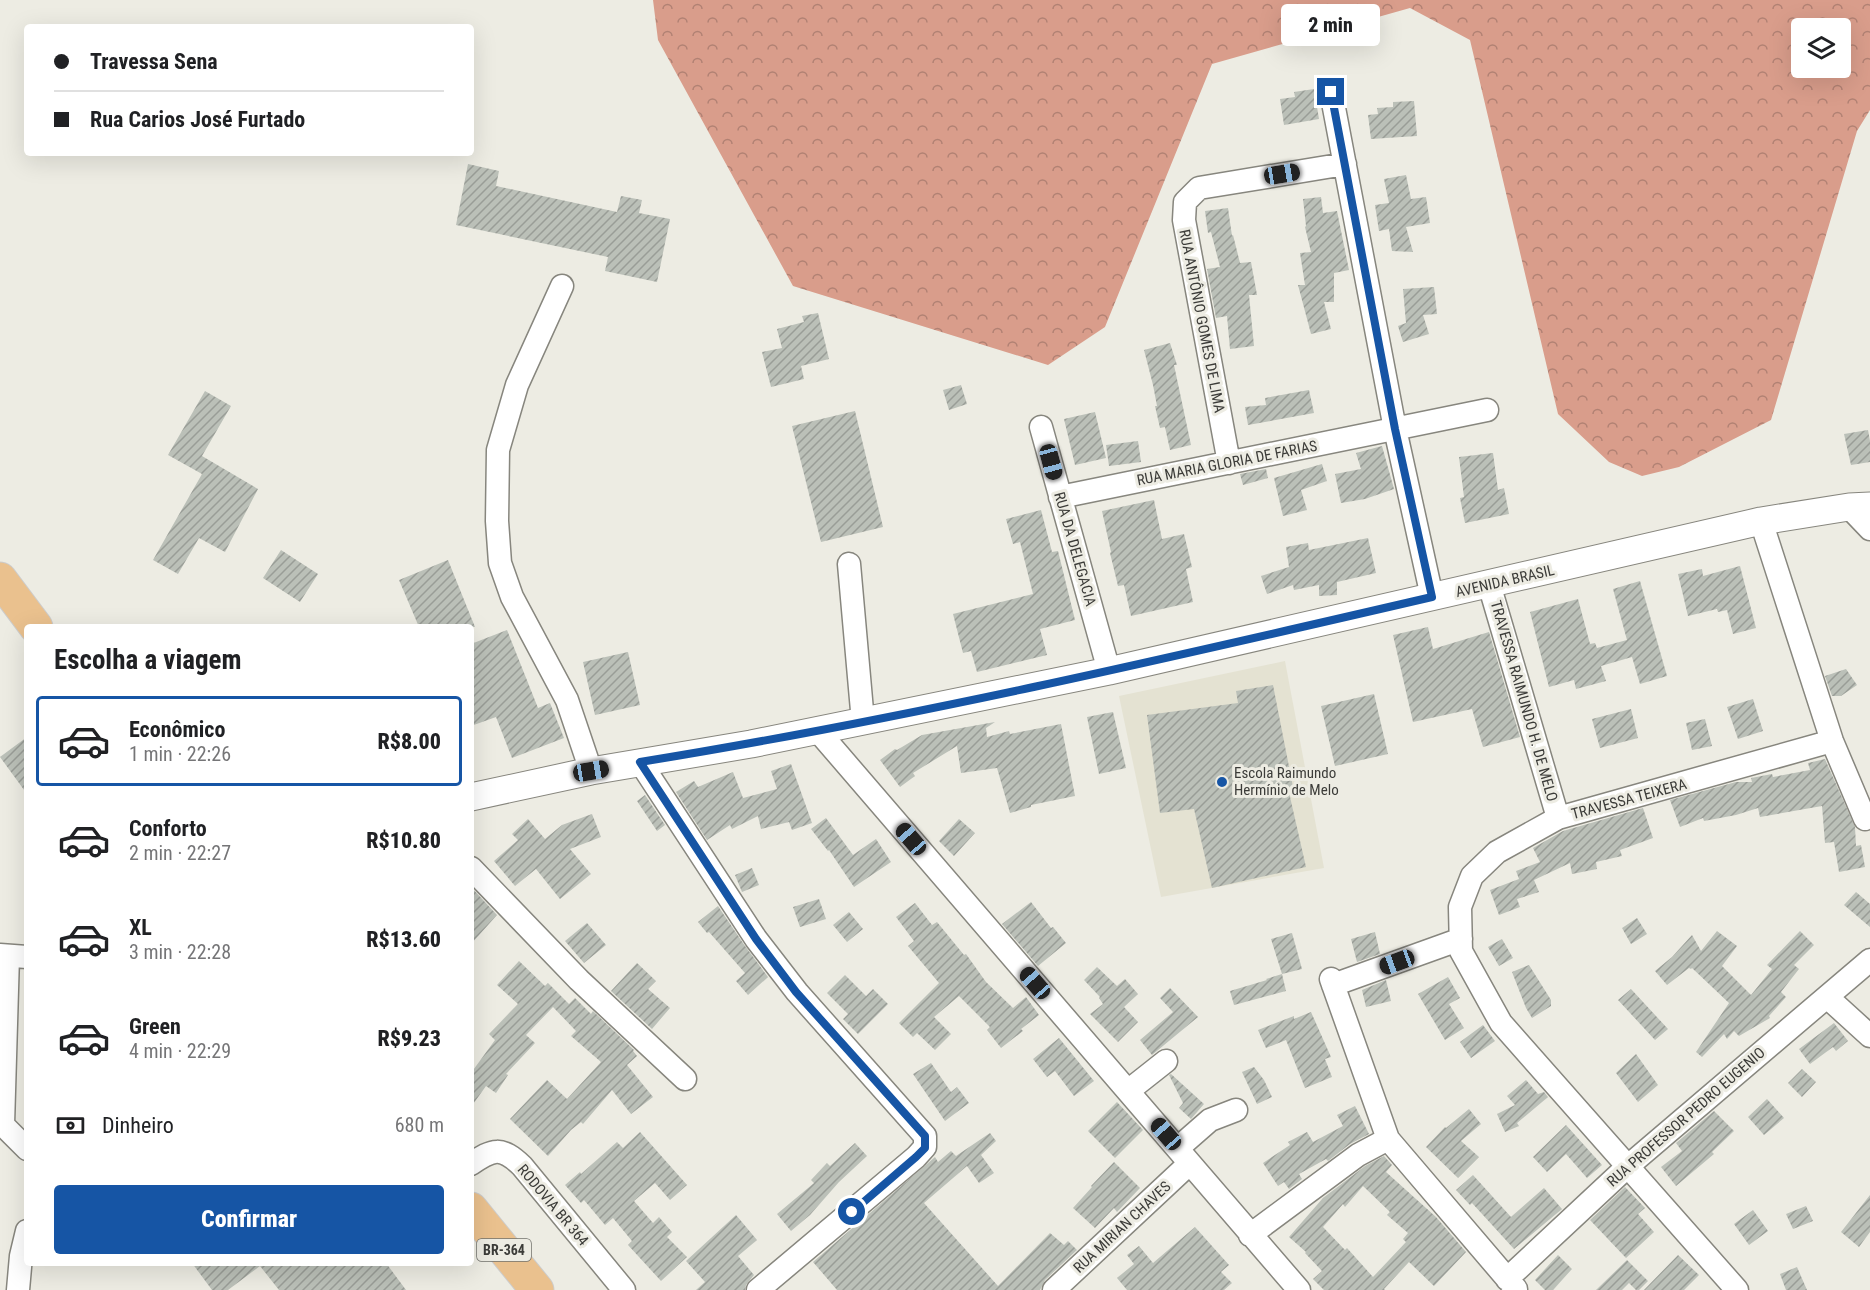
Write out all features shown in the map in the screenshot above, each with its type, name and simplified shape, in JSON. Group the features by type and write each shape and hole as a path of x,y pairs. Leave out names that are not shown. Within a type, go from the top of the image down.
{"main road":[{"path":"0,579 34,624"},
{"name":"BR-364","path":"474,1213 537,1290"}],"street":[{"path":"1331,92 1395,429 1432,597"},
{"name":"RUA ANTÔNIO GOMES DE LIMA","path":"1229,463 1184,220 1185,202 1199,188 1345,164"},
{"path":"562,286 517,385 498,450 497,531 500,563 512,597 567,700 591,771"},
{"name":"RUA MARIA GLORIA DE FARIAS","path":"1060,497 1487,410"},
{"name":"RUA DA DELEGACIA","path":"1041,427 1109,671"},
{"path":"1859,507 1870,529"},
{"name":"AVENIDA BRASIL","path":"474,796 591,771 818,731 1109,671 1761,521 1859,507"},
{"path":"1761,521 1832,741 1864,819"},
{"path":"849,564 863,722"},
{"name":"TRAVESSA RAIMUNDO H. DE MELO","path":"1489,584 1558,818"},
{"path":"818,731 1299,1290"},
{"name":"TRAVESSA TEIXERA","path":"1461,939 1460,907 1472,876 1497,852 1558,818 1832,741"},
{"path":"640,762 762,948 796,992 925,1136 925,1148 916,1157 758,1290"},
{"path":"474,871 579,980 685,1079"},
{"path":"1512,1284 1388,1139 1332,982 1461,939 1461,951 1501,1023 1737,1290"},
{"path":"12,956 3,1125 24,1146"},
{"name":"RUA PROFESSOR PEDRO EUGENIO","path":"1512,1284 1627,1167 1870,960"},
{"path":"1827,997 1870,1036"},
{"path":"1128,1091 1166,1061"},
{"name":"RUA MIRIAN CHAVES","path":"1059,1288 1184,1156 1210,1120 1236,1110"},
{"path":"1250,1235 1358,1155 1388,1139"},
{"name":"RODOVIA BR 364","path":"474,1162 489,1152 500,1151 510,1155 522,1166 624,1290"},
{"path":"18,1290 24,1244"}],"shaded area":[{"name":"Escola Raimundo Hermínio de Melo","path":"1285,661 1324,868 1161,897 1119,696"}],"green space":[{"path":"653,0 1870,0 1870,110 1857,131 1771,420 1679,467 1642,476 1609,462 1558,414 1470,40 1410,8 1212,64 1105,327 1048,365 793,286 658,40"}],"building":[{"path":"1314,89 1319,119 1284,125 1280,99 1295,97 1294,92"},
{"path":"1414,101 1417,136 1371,139 1368,115 1378,114 1377,108 1393,107 1393,102"},
{"path":"468,164 499,171 496,186 617,212 621,196 642,200 639,213 670,219 657,282 605,271 608,257 456,225"},
{"path":"1406,175 1411,199 1426,197 1430,223 1406,227 1413,252 1392,251 1389,229 1379,231 1375,205 1389,203 1384,179"},
{"path":"1321,197 1323,213 1337,211 1349,270 1334,273 1334,302 1324,302 1331,329 1311,334 1298,285 1305,285 1300,253 1311,252 1305,227 1303,199"},
{"path":"1228,208 1232,236 1240,263 1251,262 1257,295 1249,295 1254,346 1230,349 1227,316 1216,318 1207,269 1220,267 1211,232 1208,233 1205,211"},
{"path":"1434,287 1437,314 1423,315 1429,334 1403,342 1398,326 1406,323 1403,289"},
{"path":"818,313 829,359 801,366 804,379 771,387 762,352 782,348 777,329 804,322 802,316"},
{"path":"1170,343 1177,365 1174,365 1191,445 1170,450 1165,427 1160,428 1144,350"},
{"path":"961,385 967,404 949,410 943,390"},
{"path":"1309,390 1314,413 1248,425 1245,407 1266,405 1265,398"},
{"path":"205,391 231,406 202,456 258,489 225,552 199,538 178,574 153,560 202,474 168,455"},
{"path":"855,411 883,527 821,542 792,426"},
{"path":"1095,412 1106,458 1075,465 1064,419"},
{"path":"1868,430 1870,462 1851,465 1844,434"},
{"path":"1138,441 1141,462 1109,466 1106,445"},
{"path":"1382,446 1394,489 1365,499 1341,503 1335,474 1361,469 1356,453"},
{"path":"1493,453 1498,490 1504,488 1509,514 1465,523 1460,498 1464,497 1459,457"},
{"path":"1322,464 1327,481 1301,490 1307,510 1283,516 1274,478"},
{"path":"1266,469 1268,478 1243,485 1240,474"},
{"path":"1154,500 1162,539 1184,534 1192,567 1186,569 1193,602 1131,616 1124,585 1118,586 1102,511"},
{"path":"1041,510 1052,552 1058,551 1075,620 1040,629 1047,655 977,672 971,651 963,653 953,614 1033,594 1020,542 1013,544 1006,519"},
{"path":"1368,538 1376,573 1337,582 1337,595 1319,596 1319,585 1294,590 1293,585 1267,594 1261,576 1289,567 1286,547 1308,543 1309,550"},
{"path":"281,550 318,574 300,602 263,578"},
{"path":"448,560 474,624 418,624 399,580"},
{"path":"1740,566 1756,628 1733,634 1727,610 1718,612 1717,609 1688,616 1678,574 1702,569 1703,576"},
{"path":"1640,581 1667,676 1640,684 1632,657 1601,666 1606,681 1576,689 1574,680 1549,687 1530,612 1578,599 1590,644 1595,643 1597,648 1627,640 1613,589"},
{"path":"1428,627 1433,649 1489,632 1520,737 1483,747 1472,709 1413,722 1393,635"},
{"path":"507,630 538,708 550,703 564,738 512,758 496,717 474,725 474,643"},
{"path":"628,652 640,705 595,715 583,662"},
{"path":"1846,669 1857,685 1841,696 1832,696 1825,676"},
{"name":"Escola Raimundo Hermínio de Melo","path":"1273,685 1293,787 1288,788 1306,867 1212,888 1194,809 1160,813 1147,715 1238,703 1236,691"},
{"path":"1374,694 1388,754 1335,766 1321,706"},
{"path":"1753,699 1763,731 1738,739 1727,707"},
{"path":"1631,709 1638,738 1600,748 1592,719"},
{"path":"1113,712 1126,768 1099,774 1087,717"},
{"path":"1705,719 1712,746 1692,750 1686,723"},
{"path":"995,722 986,728 987,737 1009,731 1010,734 1061,724 1075,796 1031,805 1031,807 1010,813 997,768 961,773 957,746 913,773 915,776 900,787 880,760 922,735"},
{"path":"24,739 24,790 0,757"},
{"path":"1825,759 1855,827 1856,846 1861,845 1865,867 1839,872 1834,842 1825,843 1822,806 1760,817 1758,808 1704,821 1703,818 1680,827 1670,800 1736,782 1752,782 1751,778 1772,774 1773,777 1810,770 1808,763"},
{"path":"791,764 812,823 792,830 789,822 761,829 758,816 732,829 730,825 707,840 676,792 694,781 698,787 733,772 743,798 777,789 771,771"},
{"path":"645,795 665,825 657,831 637,801"},
{"path":"1643,808 1653,838 1620,850 1622,856 1596,862 1597,869 1572,874 1570,863 1534,880 1539,892 1517,899 1520,907 1499,915 1490,890 1519,879 1516,871 1540,862 1533,848 1563,831"},
{"path":"592,814 601,837 570,849 591,874 560,899 536,869 515,886 494,861 518,840 512,834 528,819 545,839 562,825"},
{"path":"826,818 853,855 876,839 891,862 854,887 829,850 811,829"},
{"path":"959,819 975,833 954,856 939,841"},
{"path":"752,868 759,885 742,892 735,875"},
{"path":"474,890 497,915 474,941"},
{"path":"1856,892 1870,904 1870,927 1844,905"},
{"path":"819,899 826,919 800,927 793,907"},
{"path":"1031,902 1066,943 1038,966 1002,924"},
{"path":"915,903 932,925 937,922 964,955 966,954 986,982 1013,1008 1026,997 1039,1015 1001,1048 987,1030 990,1027 959,996 934,1017 951,1034 935,1050 917,1033 913,1037 899,1023 939,983 908,946 914,941 896,917"},
{"path":"718,906 768,977 748,995 736,981 745,973 698,922"},
{"path":"849,912 863,929 847,942 833,925"},
{"path":"1637,918 1647,934 1631,944 1622,928"},
{"path":"587,923 606,945 584,963 565,941"},
{"path":"1717,931 1737,946 1722,966 1751,995 1772,969 1767,965 1800,931 1814,945 1794,965 1799,969 1781,992 1786,997 1769,1016 1770,1018 1739,1036 1734,1031 1727,1039 1724,1034 1702,1057 1696,1052 1729,1003 1692,968 1667,985 1655,971 1672,957 1692,935 1701,951"},
{"path":"1375,932 1380,954 1357,962 1351,939"},
{"path":"1292,933 1302,969 1282,974 1271,939"},
{"path":"1502,939 1513,958 1499,966 1488,947"},
{"path":"519,961 545,986 548,983 569,1004 575,998 591,1014 593,1011 634,1050 637,1056 627,1065 653,1097 631,1114 612,1090 583,1124 581,1122 571,1130 548,1156 510,1119 547,1080 567,1099 601,1062 571,1036 576,1031 553,1007 526,1035 535,1043 506,1074 508,1075 496,1093 486,1086 474,1103 474,1069 495,1040 489,1034 518,1004 497,985"},
{"path":"637,963 656,981 648,989 670,1008 652,1029 611,991"},
{"path":"1529,965 1551,1000 1551,1006 1532,1018 1512,972"},
{"path":"1097,967 1117,986 1125,979 1138,994 1124,1007 1138,1022 1118,1042 1090,1014 1103,1004 1100,997 1084,980"},
{"path":"1282,974 1286,991 1234,1005 1230,991"},
{"path":"845,975 866,996 873,989 888,1004 858,1034 843,1019 848,1014 827,993"},
{"path":"1448,977 1460,998 1449,1004 1464,1028 1445,1040 1418,994"},
{"path":"1386,980 1391,1001 1366,1007 1362,990"},
{"path":"1170,988 1198,1017 1152,1055 1140,1040 1173,1012 1160,998"},
{"path":"1631,989 1668,1029 1655,1040 1618,1000"},
{"path":"1311,1012 1331,1057 1325,1059 1332,1077 1305,1088 1286,1040 1266,1048 1258,1030"},
{"path":"1834,1023 1848,1041 1836,1051 1833,1047 1810,1064 1799,1049"},
{"path":"1483,1025 1495,1041 1471,1058 1460,1042"},
{"path":"1059,1038 1094,1081 1074,1096 1055,1071 1047,1077 1033,1059"},
{"path":"1636,1054 1658,1085 1638,1102 1616,1073"},
{"path":"931,1063 951,1092 957,1087 969,1103 945,1121 913,1074"},
{"path":"1254,1067 1264,1080 1272,1097 1257,1104 1242,1072"},
{"path":"1802,1069 1816,1082 1802,1097 1788,1083"},
{"path":"1171,1074 1204,1104 1191,1119 1179,1108 1183,1103 1169,1075"},
{"path":"1526,1080 1538,1094 1544,1092 1548,1097 1517,1123 1519,1126 1505,1132 1497,1114 1515,1105 1507,1096"},
{"path":"1767,1099 1784,1118 1764,1135 1748,1117"},
{"path":"1117,1102 1143,1130 1115,1158 1088,1131"},
{"path":"1355,1106 1369,1134 1350,1144 1328,1161 1326,1159 1299,1174 1302,1179 1289,1189 1284,1182 1278,1186 1263,1163 1290,1145 1288,1142 1307,1132 1313,1142 1343,1126 1337,1115"},
{"path":"1469,1109 1481,1124 1461,1141 1479,1157 1458,1178 1426,1147 1445,1127"},
{"path":"1714,1111 1734,1131 1712,1152 1714,1154 1676,1186 1661,1167 1682,1151 1676,1143"},
{"path":"1566,1125 1602,1165 1587,1178 1566,1154 1547,1172 1533,1157"},
{"path":"640,1132 687,1185 670,1200 655,1183 634,1201 653,1223 659,1217 672,1232 667,1237 687,1257 661,1281 628,1245 632,1241 613,1218 605,1225 584,1200 581,1203 565,1185 617,1142 623,1148"},
{"path":"990,1133 996,1141 981,1155 994,1173 979,1183 967,1166 924,1203 998,1286 1050,1233 1064,1245 1068,1241 1077,1250 1045,1280 1040,1290 837,1290 813,1262 935,1157 938,1162 951,1151 956,1156"},
{"path":"855,1143 867,1156 839,1182 810,1215 791,1231 777,1214 814,1183 811,1180 827,1163 830,1166"},
{"path":"1384,1156 1392,1165 1386,1172 1436,1217 1466,1252 1434,1286 1409,1262 1385,1290 1324,1290 1313,1279 1322,1271 1289,1237 1323,1198 1365,1166","holes":["1363,1186 1390,1212 1387,1215 1408,1233 1403,1239 1406,1242 1373,1277 1347,1248 1345,1250 1323,1227"]},
{"path":"1114,1162 1140,1188 1117,1212 1114,1208 1095,1228 1073,1208"},
{"path":"1473,1175 1511,1217 1544,1188 1562,1209 1514,1249 1472,1203 1470,1205 1456,1190"},
{"path":"1625,1187 1645,1208 1638,1214 1654,1232 1626,1258 1590,1220"},
{"path":"1870,1195 1870,1232 1859,1247 1841,1232"},
{"path":"1806,1206 1813,1221 1793,1229 1786,1214"},
{"path":"1753,1210 1768,1231 1749,1245 1734,1224"},
{"path":"736,1215 757,1240 738,1256 754,1275 745,1290 696,1290 705,1282 686,1261"},
{"path":"1195,1227 1229,1265 1221,1272 1232,1283 1224,1290 1127,1290 1117,1278 1134,1264 1127,1255 1139,1246 1153,1263"},
{"path":"1558,1255 1572,1269 1553,1290 1545,1290 1535,1280"},
{"path":"1678,1255 1699,1275 1684,1290 1644,1290"},
{"path":"1627,1260 1648,1281 1639,1290 1629,1283 1622,1290 1596,1290"},
{"path":"194,1266 260,1266 228,1290 212,1290"},
{"path":"260,1266 388,1266 406,1290 279,1290"},
{"path":"1797,1267 1807,1290 1786,1290 1780,1274"}],"place":[{"name":"Escola Raimundo Hermínio de Melo","path":"1222,782"}],"route":[{"path":"852,1212 925,1148 925,1136 796,992 756,939 640,762 751,744 1109,671 1432,597 1395,429 1331,92"}]}
